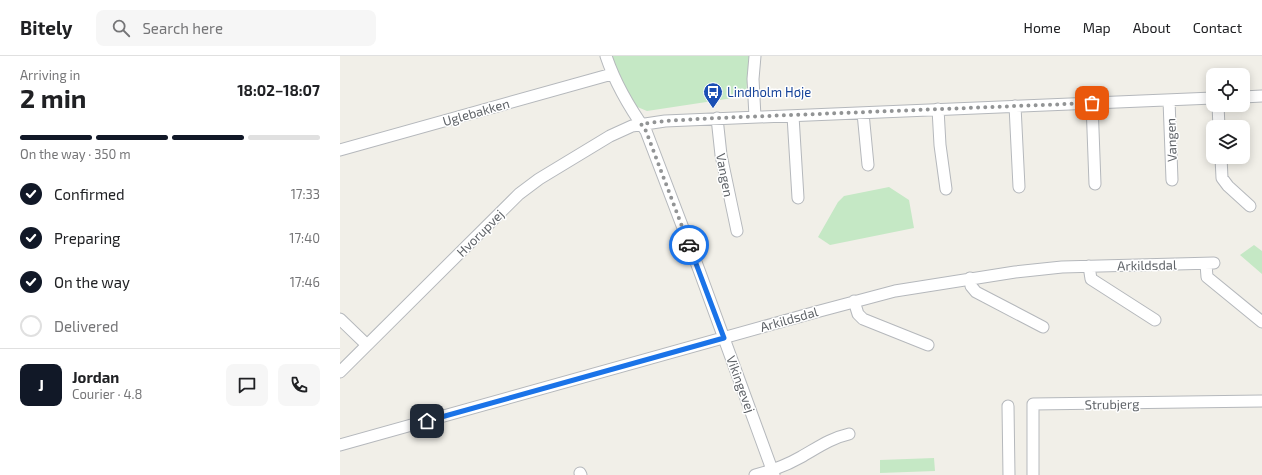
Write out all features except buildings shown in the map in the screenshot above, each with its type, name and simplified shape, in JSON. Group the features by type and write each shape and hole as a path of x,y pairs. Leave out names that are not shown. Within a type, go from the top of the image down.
{"street":[{"name":"Vikingevej","path":"606,56 612,74 633,114 646,131 699,270 773,473"},
{"path":"755,56 753,79 755,117"},
{"name":"Uglebakken","path":"340,150 612,74"},
{"path":"1250,97 1262,96"},
{"name":"Vangen","path":"641,124 660,121 717,118 1206,98"},
{"name":"Vangen","path":"1169,100 1172,180"},
{"path":"1092,103 1095,184"},
{"path":"1015,106 1019,187"},
{"path":"938,109 940,145 946,189"},
{"path":"863,113 868,165"},
{"path":"793,116 798,198"},
{"name":"Vangen","path":"717,118 721,156 737,231"},
{"name":"Hvorupvej","path":"340,372 519,194 539,178 610,136 641,124"},
{"path":"1221,164 1222,178 1228,186 1250,206"},
{"name":"Arkildsdal","path":"340,445 854,301 895,291 970,278 1062,267 1210,263 1207,277 1262,322"},
{"name":"Arkildsdal","path":"1089,266 1091,279 1155,320"},
{"path":"970,278 971,286 976,292 1043,327"},
{"path":"854,301 858,314 863,319 928,346"},
{"path":"340,319 366,345"},
{"name":"Strubjerg","path":"1034,475 1033,404 1262,401"},
{"path":"1008,406 1009,475"},
{"path":"755,475 773,473 836,437 849,434"}],"green space":[{"path":"611,56 749,56 746,96 647,111 635,106 619,77"},
{"path":"889,187 909,200 914,228 830,245 818,237 838,202 844,196"},
{"path":"1254,245 1262,251 1262,274 1240,255"},
{"path":"934,458 935,471 880,473 880,460"}],"way so far":[{"path":"689,245 646,131 641,124 717,118 1092,103"}],"place":[{"name":"Lindholm Høje","path":"713,109"}],"route":[{"path":"427,421 724,338 689,245"}]}
